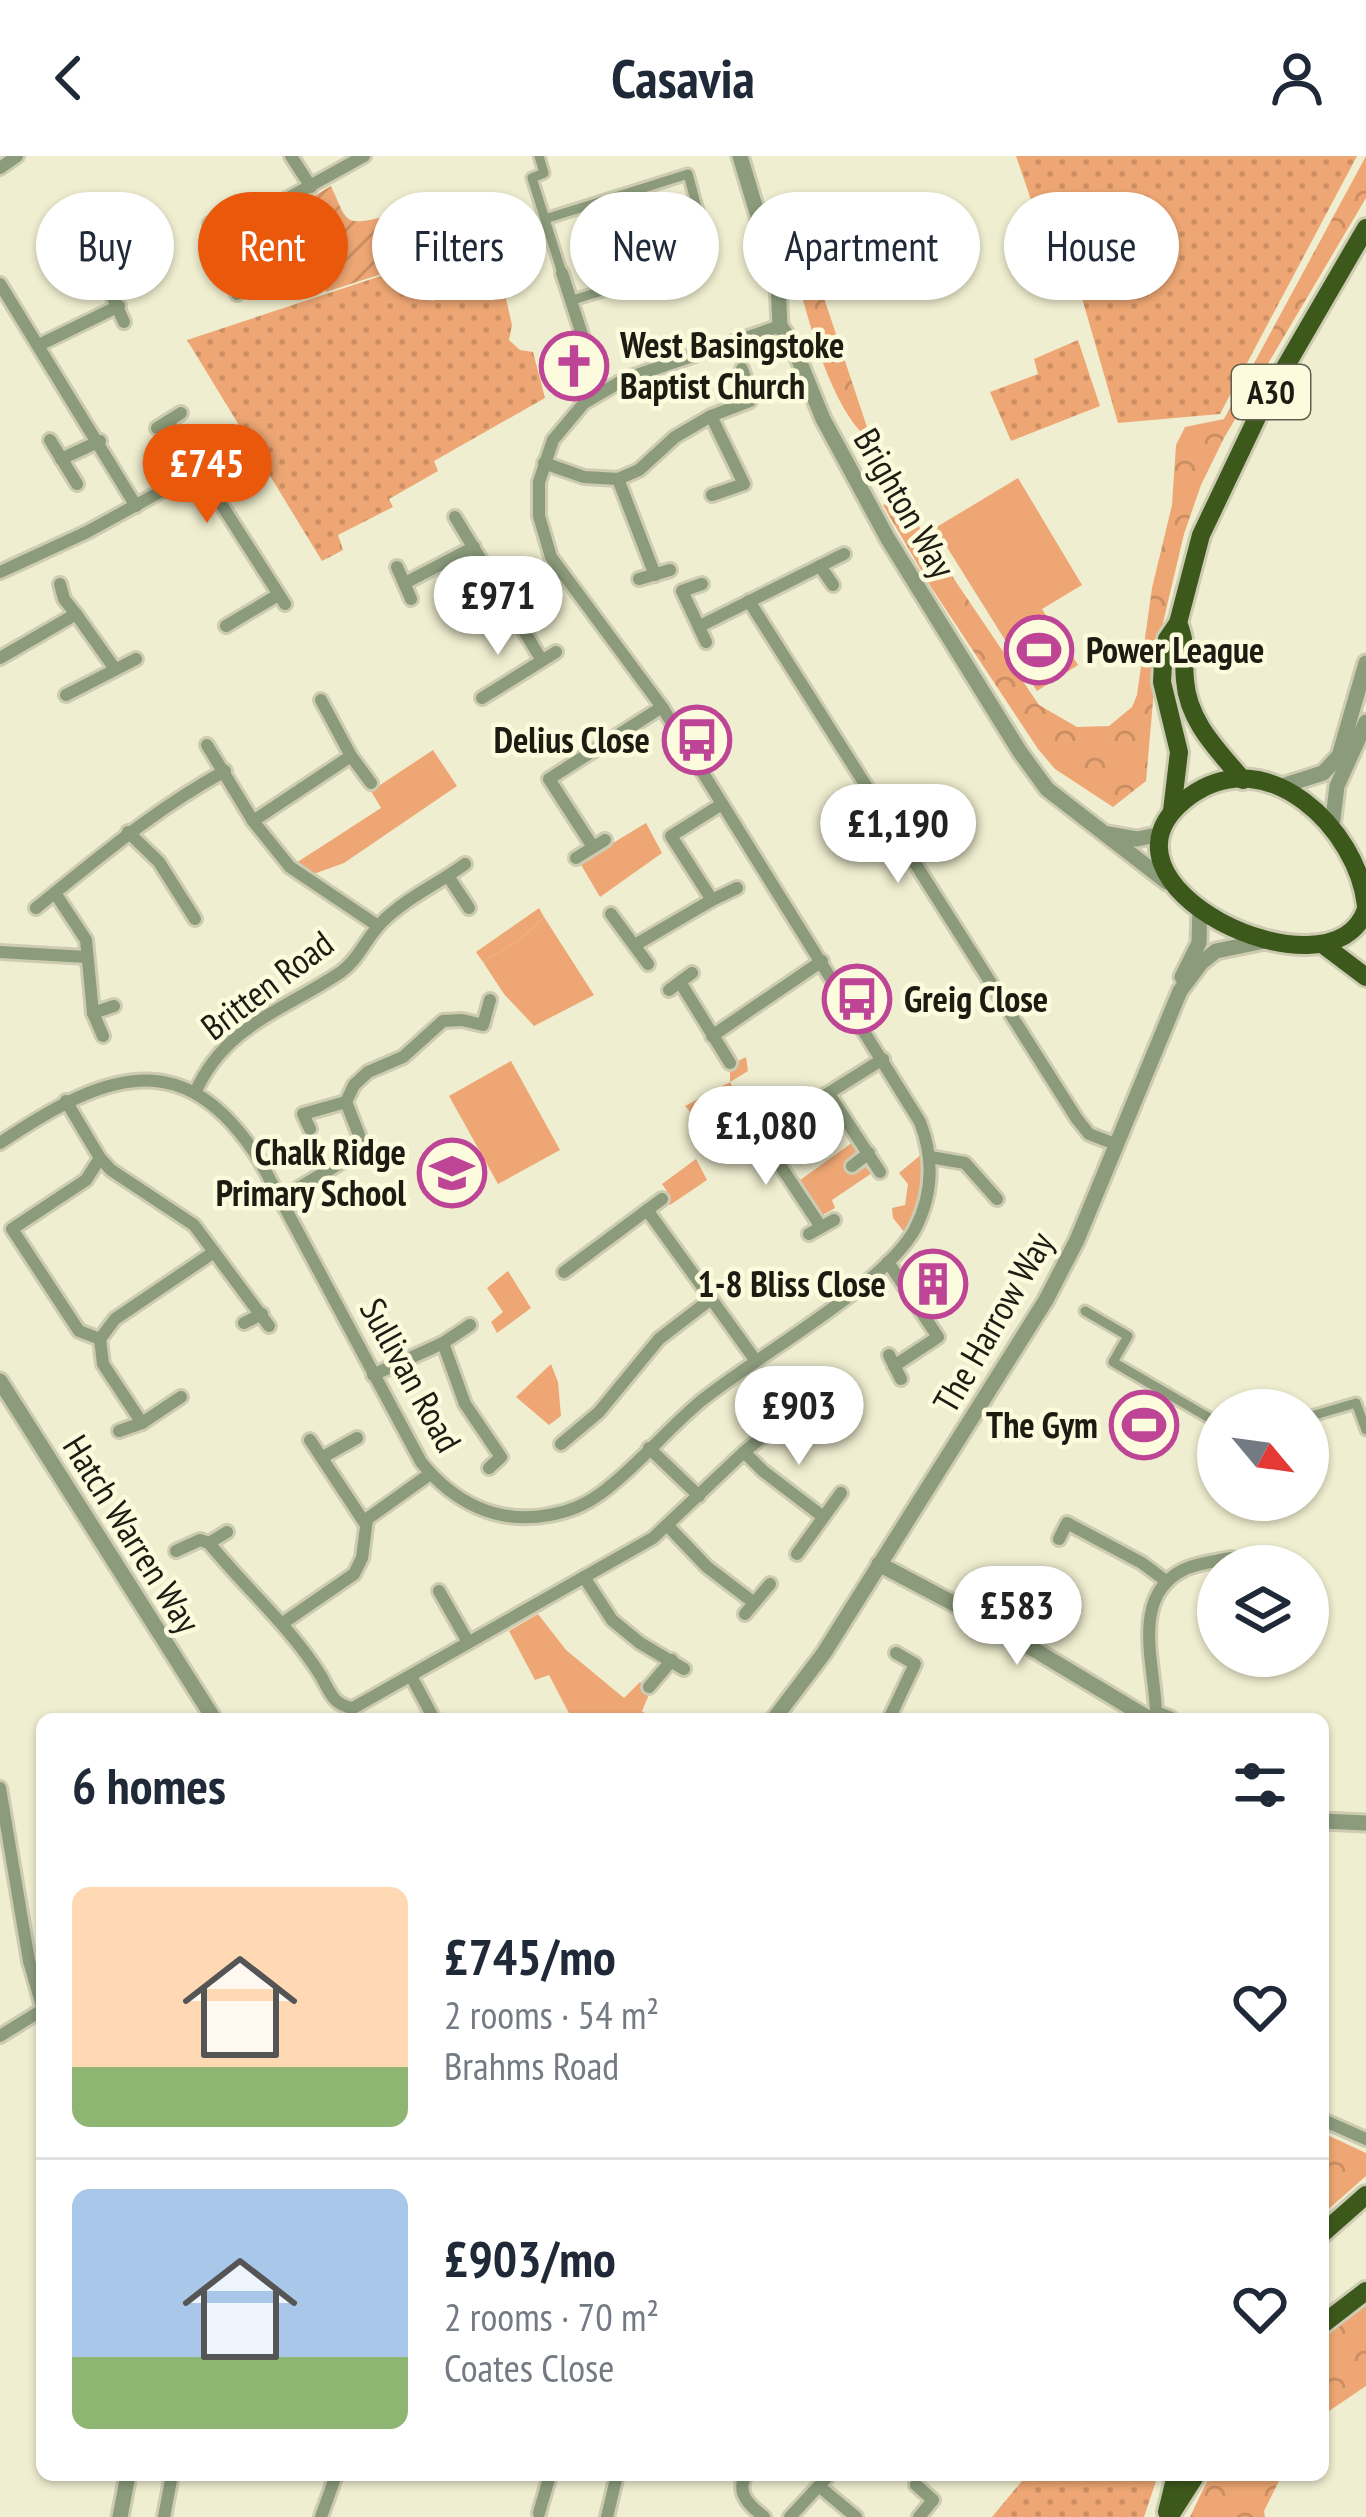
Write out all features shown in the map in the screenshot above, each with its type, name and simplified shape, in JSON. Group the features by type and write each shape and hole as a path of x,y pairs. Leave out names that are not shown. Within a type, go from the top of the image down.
{"main road":[{"name":"A30","path":"1167,882 1159,849 1172,811 1179,752 1162,682 1167,639 1178,623 1211,508 1262,407 1366,228"},
{"name":"A30","path":"1178,623 1186,640 1184,679 1194,716 1243,780"},
{"path":"1167,882 1235,929 1270,940 1325,946 1350,935 1366,912 1362,877 1332,826 1314,807 1279,787 1243,780 1209,786 1172,811"},
{"path":"1325,946 1366,977"},
{"path":"1329,2228 1366,2195"},
{"path":"1329,2319 1366,2290"},
{"path":"1168,2517 1175,2481"},
{"path":"1168,2517 1192,2481"}],"street":[{"path":"0,168 17,156"},
{"path":"291,156 311,187"},
{"path":"300,192 364,156"},
{"name":"Brighton Way","path":"740,156 778,284 780,326 868,502 1020,752 1056,798 1167,882"},
{"path":"536,192 532,178 544,173 541,157"},
{"path":"631,192 688,174 693,192"},
{"path":"546,222 600,390"},
{"path":"0,284 136,506"},
{"path":"116,300 124,322"},
{"path":"40,345 119,306"},
{"path":"780,326 600,390 561,426 539,482 539,516 546,544 561,572 634,664 883,1059 920,1123 930,1156 965,1163 998,1199"},
{"path":"544,463 584,477 618,479 639,470 676,437 750,401 742,369"},
{"path":"181,413 162,425 200,470 281,599 226,626"},
{"path":"711,416 744,484 712,495"},
{"path":"50,440 77,484"},
{"path":"62,459 100,441"},
{"path":"0,572 200,470"},
{"path":"618,479 655,574"},
{"path":"455,517 541,659"},
{"path":"405,583 474,547"},
{"path":"700,626 844,554"},
{"path":"820,566 832,584"},
{"path":"398,567 411,599"},
{"path":"639,579 670,570"},
{"path":"508,604 561,572"},
{"path":"60,584 64,599 115,669"},
{"path":"701,584 682,591 706,642"},
{"path":"749,601 1082,1126 1115,1144"},
{"path":"0,658 76,614"},
{"path":"482,697 556,652"},
{"path":"66,695 136,659"},
{"path":"1279,787 1323,773 1332,765 1346,743 1366,663"},
{"path":"321,700 370,783"},
{"path":"576,858 599,844 549,779 662,707"},
{"path":"1332,826 1337,786 1366,722"},
{"name":"Britten Road","path":"207,745 253,821 290,867 378,926"},
{"path":"253,821 351,756"},
{"path":"36,908 128,832 224,771"},
{"path":"712,900 666,840 722,804"},
{"path":"128,832 159,862 195,919"},
{"path":"1105,834 1137,839 1162,834"},
{"name":"Britten Road","path":"195,1093 226,1044 344,970 378,926 465,864"},
{"path":"448,876 469,908"},
{"path":"634,945 737,888"},
{"path":"55,893 86,940 93,1013 104,1036"},
{"name":"The Harrow Way","path":"779,1713 824,1653 1046,1300 1077,1240 1199,943 1200,908"},
{"path":"611,914 648,964"},
{"name":"The Harrow Way","path":"1180,991 1216,951 1270,940"},
{"path":"0,952 88,957"},
{"path":"712,1036 822,961"},
{"path":"680,982 730,1063"},
{"path":"279,1200 360,1151 346,1102 354,1085 368,1072 403,1057 443,1021 483,1025 490,1000"},
{"path":"93,1013 114,1006"},
{"path":"435,1007 443,1021"},
{"path":"760,1136 883,1059"},
{"name":"Sullivan Road","path":"0,1143 66,1101 110,1083 167,1083 195,1093 242,1135 411,1448 430,1474 477,1509 512,1517 545,1516 587,1503 706,1397 888,1262 921,1216 928,1196 930,1156"},
{"path":"829,1094 880,1172"},
{"path":"297,1099 310,1129"},
{"path":"66,1101 100,1157 112,1170 178,1211 265,1320 244,1323"},
{"path":"303,1114 346,1102"},
{"path":"752,1123 822,1227"},
{"path":"852,1166 869,1154"},
{"path":"100,1157 86,1180 6,1233 79,1331 100,1339"},
{"path":"563,1273 662,1199"},
{"path":"647,1210 756,1361"},
{"path":"142,1423 103,1364 100,1339 115,1318 214,1252"},
{"path":"888,1262 938,1337 894,1367"},
{"path":"561,1444 599,1412 659,1339 711,1299"},
{"path":"1085,1310 1128,1336 1113,1362 1197,1411"},
{"path":"373,1375 443,1343 470,1325"},
{"path":"443,1343 465,1404 507,1453 489,1468"},
{"name":"Hatch Warren Way","path":"0,1382 210,1713"},
{"path":"176,1551 200,1540 209,1543 240,1582 283,1622 335,1702 353,1708 668,1526 744,1452 812,1396"},
{"path":"119,1431 142,1423 181,1397"},
{"path":"1329,1411 1356,1403 1366,1430"},
{"path":"323,1456 357,1438"},
{"path":"283,1622 353,1574 363,1553 364,1522 310,1440"},
{"path":"649,1448 699,1496"},
{"path":"744,1452 822,1516"},
{"path":"364,1522 430,1474"},
{"path":"797,1554 841,1493"},
{"path":"1059,1539 1067,1523 1166,1581"},
{"path":"668,1526 749,1608 770,1584"},
{"path":"209,1543 227,1532"},
{"path":"879,1564 983,1619 1134,1713"},
{"path":"1158,1713 1146,1637 1148,1620 1166,1581 1197,1566"},
{"path":"584,1577 611,1620 678,1664 649,1687"},
{"path":"439,1591 468,1642"},
{"path":"892,1713 915,1664 896,1653"},
{"path":"411,1676 431,1713"},
{"path":"0,1788 36,1988"},
{"path":"1329,1821 1366,1823"},
{"path":"0,2036 36,2012"},
{"path":"1329,2123 1366,2139"},
{"path":"120,2517 127,2481"},
{"path":"164,2517 171,2481"},
{"path":"321,2517 334,2481"},
{"path":"539,2513 548,2481"},
{"path":"607,2517 616,2481"},
{"path":"744,2481 744,2497 764,2517"},
{"path":"790,2517 825,2481 856,2517"},
{"path":"916,2486 933,2500 919,2517"}],"green space":[{"path":"1016,156 1357,156 1220,414 1118,423 1083,300 1179,300 1179,192 1028,192"},
{"path":"1366,156 1366,198 1201,485 1184,534 1158,644 1146,781 1113,807 1055,769 1038,749 883,505 905,497 921,530 1039,705 1077,727 1109,726 1132,707 1137,695 1152,588 1172,505 1176,445 1185,427 1224,419"},
{"path":"348,218 372,219 372,277 348,285"},
{"path":"372,279 372,300 506,300 512,325 509,340 520,350 533,352 545,398 434,461 438,471 389,499 393,507 338,535 343,550 322,561 187,340 308,300 348,300 348,287"},
{"path":"803,300 825,300 869,433 866,437 849,417 822,360"},
{"path":"1078,340 1100,406 1011,441 990,392 1038,374 1034,359"},
{"path":"1018,478 1082,585 1042,609 1078,665 1037,691 935,528"},
{"path":"433,750 457,786 344,863 311,875 296,863 381,808 371,791"},
{"path":"646,823 662,853 600,897 580,863"},
{"path":"539,908 544,917 518,941 483,962 476,952"},
{"path":"544,917 594,995 534,1026 483,962 518,941"},
{"path":"746,1057 748,1071 730,1082 730,1065"},
{"path":"511,1061 560,1150 498,1184 449,1096"},
{"path":"730,1082 748,1117 708,1132 685,1106"},
{"path":"853,1142 860,1154 844,1163 849,1171 864,1166 872,1173 832,1200 835,1208 821,1216 815,1214 796,1183"},
{"path":"923,1153 923,1193 905,1233 893,1218 892,1208 905,1205 908,1184 899,1173"},
{"path":"696,1159 707,1180 670,1205 662,1199 667,1191 662,1184"},
{"path":"508,1271 531,1308 497,1333 491,1322 503,1312 487,1288"},
{"path":"551,1364 561,1416 549,1425 516,1397"},
{"path":"538,1614 566,1650 624,1698 640,1682 651,1690 644,1713 569,1713 549,1675 535,1680 509,1631"},
{"path":"1329,2136 1366,2153 1366,2176 1329,2209"},
{"path":"1366,2304 1366,2386 1329,2411 1329,2333"},
{"path":"1022,2481 1156,2481 1144,2517 992,2517"},
{"path":"1207,2481 1279,2481 1265,2517 1190,2517"}],"place":[{"name":"West Basingstoke Baptist Church","path":"574,366"},
{"name":"Power League","path":"1039,650"},
{"name":"Delius Close","path":"697,740"},
{"name":"Greig Close","path":"857,999"},
{"name":"Chalk Ridge Primary School","path":"452,1173"},
{"name":"1-8 Bliss Close","path":"933,1284"},
{"name":"The Gym","path":"1144,1425"}]}
